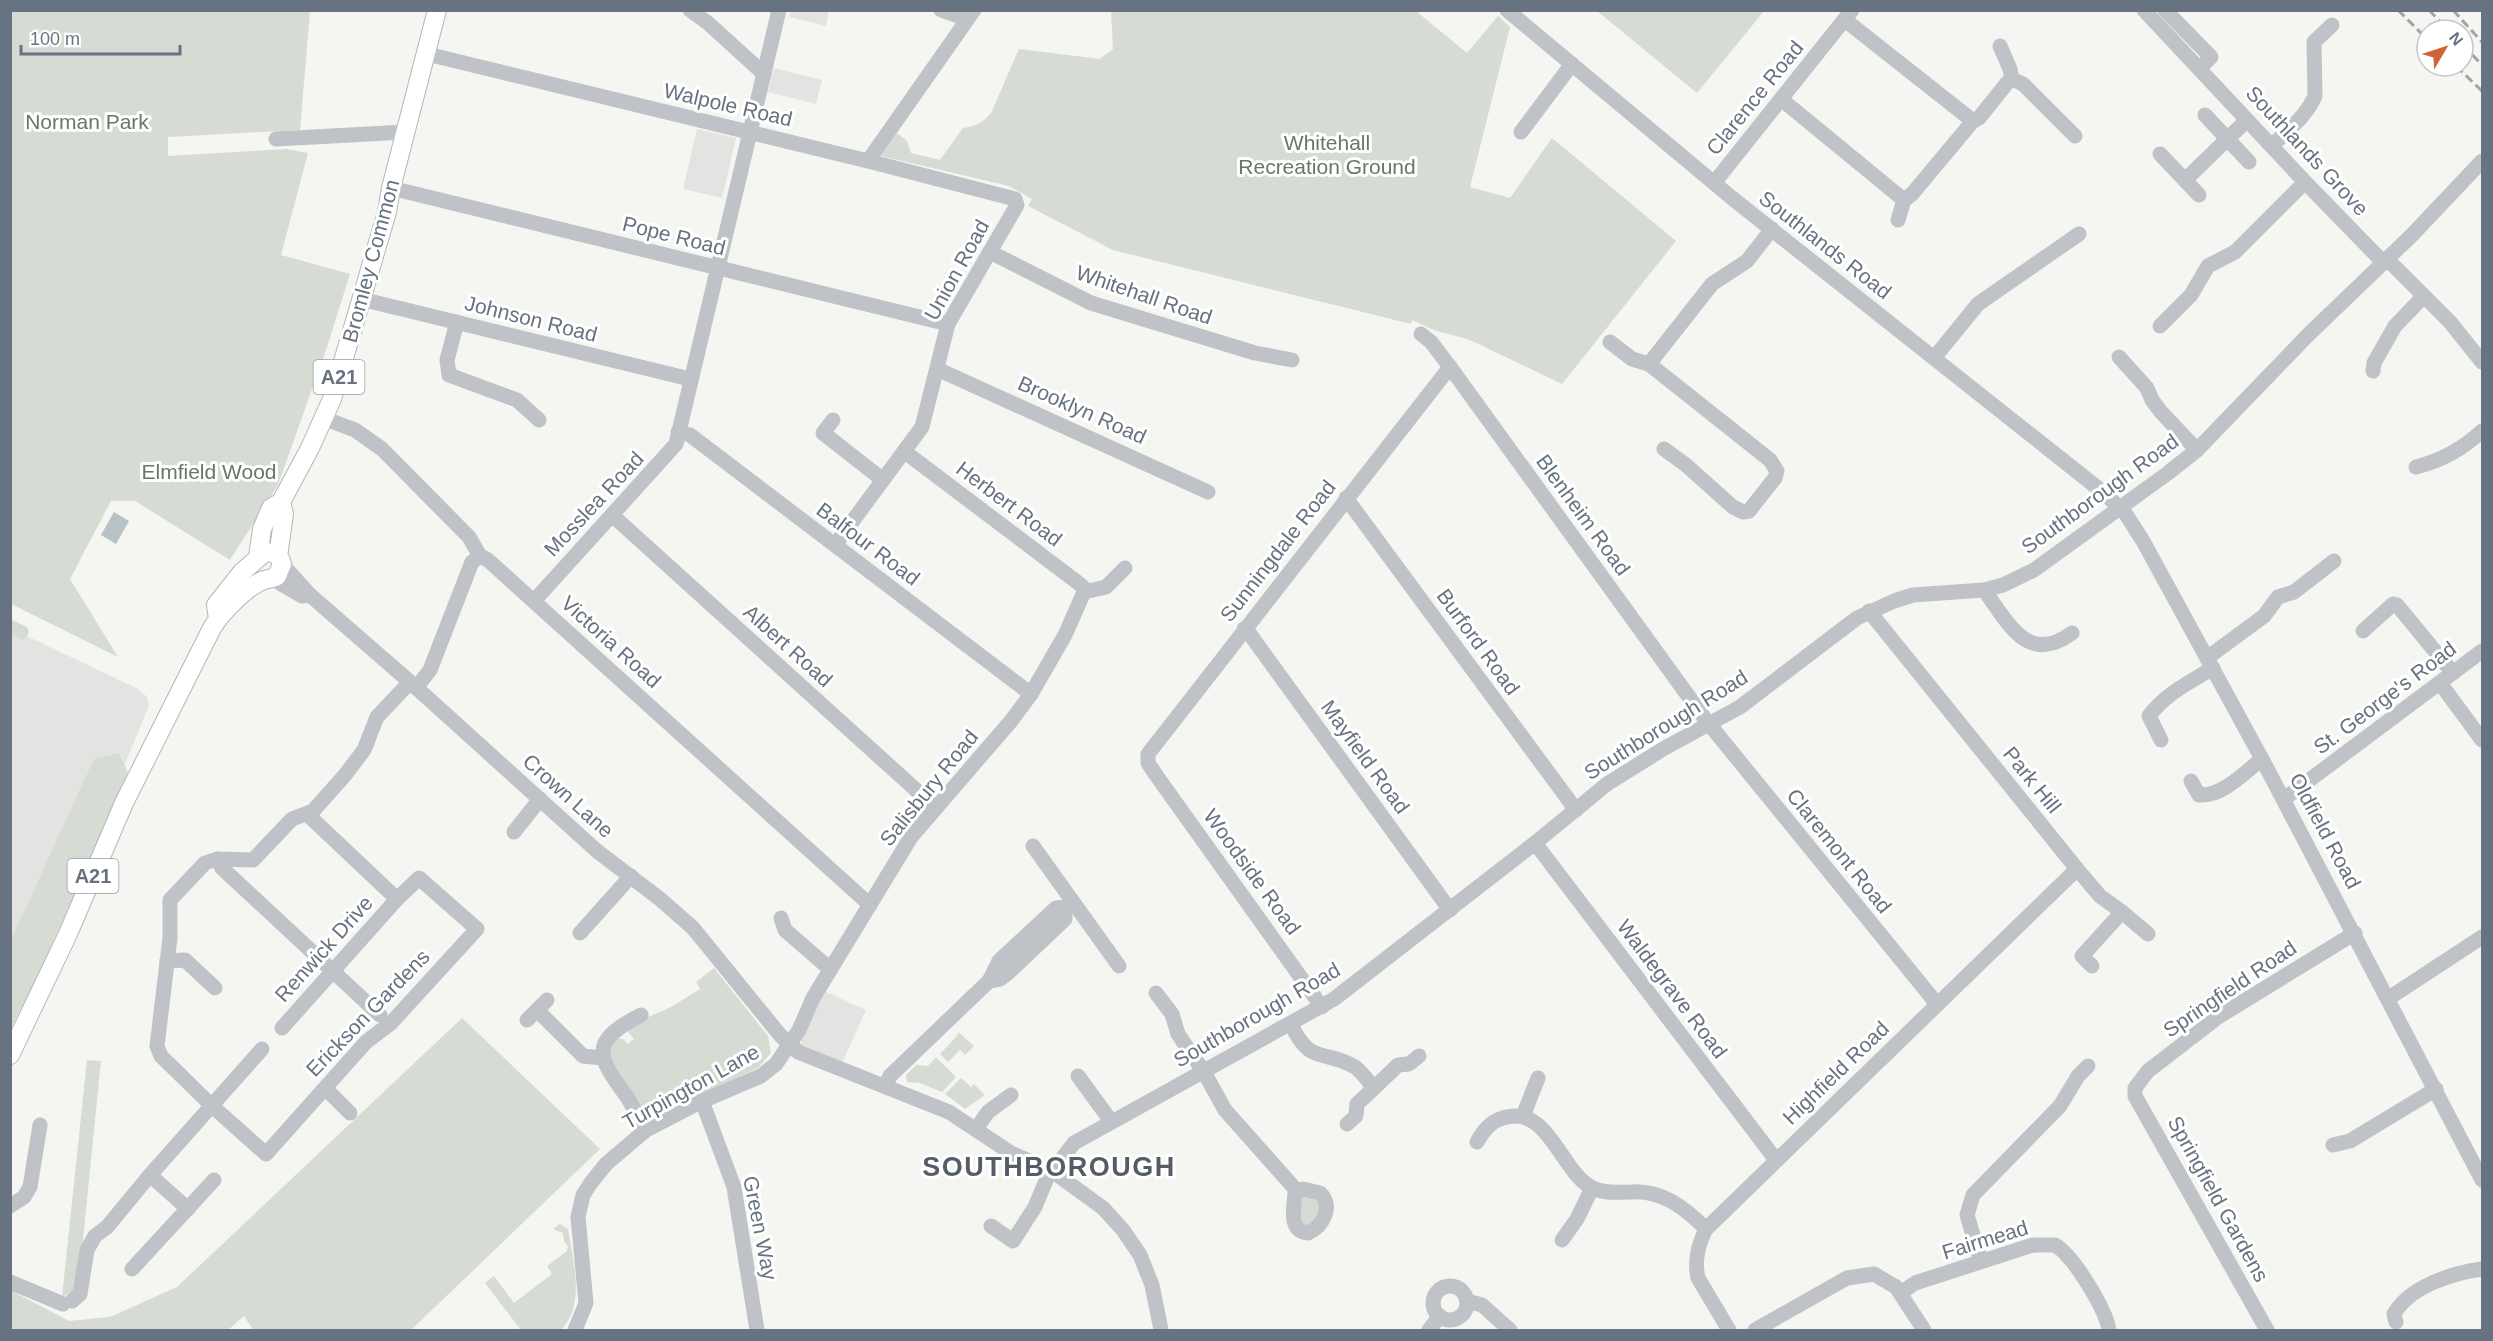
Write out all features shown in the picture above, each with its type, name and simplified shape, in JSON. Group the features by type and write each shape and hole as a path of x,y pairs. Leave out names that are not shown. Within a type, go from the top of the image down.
{"main road":[{"name":"Bromley Common","path":"256,560 262,529 271,508 281,502 323,418 341,371 387,212 391,188 437,10"},
{"name":"Bromley Common","path":"275,570 284,514 281,502"},
{"path":"256,560 256,573 275,570"},
{"name":"A21","path":"218,619 216,605 233,582 256,560"},
{"name":"A21","path":"10,1055 62,946 124,803 175,698 218,619 238,598 275,570"}],"street":[{"path":"690,10 708,23 764,75"},
{"name":"Mosslea Road","path":"534,601 676,444 779,10"},
{"path":"868,161 970,15 941,10"},
{"name":"Southlands Grove","path":"2144,10 2379,258 2391,263 2424,296 2482,362"},
{"path":"2165,10 2211,57 2200,68"},
{"name":"Southlands Road","path":"1514,13 1714,183 2120,508"},
{"path":"1848,15 1973,121"},
{"name":"Clarence Road","path":"1714,183 1848,15"},
{"path":"2272,146 2303,117 2313,102 2315,96 2314,42 2332,25"},
{"path":"2000,46 2013,80"},
{"name":"Walpole Road","path":"427,54 1005,195 1017,202"},
{"path":"1521,132 1572,64"},
{"path":"1898,220 1904,200 1932,172 2007,83 2013,80 2023,84 2075,136"},
{"path":"1780,99 1904,200"},
{"path":"2205,116 2249,162"},
{"path":"2185,180 2247,120"},
{"path":"276,139 406,132"},
{"path":"2160,154 2199,195"},
{"name":"Southborough Road","path":"991,1226 1013,1241 1052,1171 1074,1143 1322,1006 1450,910 1624,772 1740,707 1846,625 1869,611 1913,594 1983,590 2010,582 2034,570 2197,450 2482,161"},
{"path":"2160,326 2190,295 2208,266 2235,252 2305,182"},
{"name":"Pope Road","path":"391,188 948,324"},
{"name":"Union Road","path":"835,545 905,452 925,421 948,324 1017,202"},
{"path":"1649,364 1712,284 1747,261 1772,229"},
{"path":"1934,358 1978,304 2079,234"},
{"name":"Whitehall Road","path":"990,252 1091,303 1255,353 1292,360"},
{"path":"2373,371 2374,363 2395,326 2424,296"},
{"name":"Johnson Road","path":"362,299 690,380"},
{"path":"457,322 447,360 449,375 517,400 539,420"},
{"name":"Blenheim Road","path":"1421,334 1431,342 1450,367 1709,724"},
{"path":"1610,342 1632,359 1649,364 1770,460 1777,471 1775,478 1749,511 1743,512 1733,507 1686,465 1664,449"},
{"path":"2119,357 2147,388 2161,412 2197,450"},
{"name":"Sunningdale Road","path":"1148,764 1150,749 1450,367"},
{"name":"Brooklyn Road","path":"937,369 1096,439 1208,492"},
{"name":"Victoria Road","path":"323,418 355,430 382,449 469,537 480,556 488,560 534,601 870,905"},
{"path":"833,420 823,433 883,480"},
{"path":"2416,467 2448,457 2462,449 2482,431"},
{"name":"Balfour Road","path":"678,432 690,435 1031,694"},
{"name":"Herbert Road","path":"905,452 1077,582 1083,587 1084,592"},
{"name":"Burford Road","path":"1346,498 1576,810"},
{"name":"Oldfield Road","path":"2120,508 2143,541 2284,799 2482,1180"},
{"name":"Albert Road","path":"612,514 936,808"},
{"path":"211,1105 161,1056 157,1046 167,961 170,900 205,863 218,859 253,860 292,819 313,811 359,758 377,717 430,670 472,562 480,556"},
{"path":"2161,740 2149,716 2164,699 2264,616 2278,597 2294,592 2334,561"},
{"path":"1084,592 1106,587 1125,568"},
{"name":"Crown Lane","path":"275,570 307,590 597,851 681,917 705,940 754,1004 798,1052 886,1085 949,1112 1011,1153 1052,1171 1103,1208 1132,1242 1152,1285 1161,1330"},
{"path":"1983,590 2014,631 2026,642 2051,644 2060,642 2072,633"},
{"name":"Salisbury Road","path":"790,1044 813,998 911,837 1011,721 1031,694 1065,635 1084,592"},
{"path":"2363,631 2393,604 2397,604 2453,673"},
{"name":"Park Hill","path":"1869,611 2100,896 2148,934"},
{"name":"Mayfield Road","path":"1244,629 1450,910"},
{"name":"St. George's Road","path":"2284,799 2482,651"},
{"path":"2440,683 2482,740"},
{"name":"Claremont Road","path":"1709,724 1937,1004"},
{"path":"2191,781 2199,795 2207,796 2217,792 2262,759"},
{"name":"Woodside Road","path":"1148,764 1322,1006"},
{"path":"514,832 540,799"},
{"path":"307,814 397,899"},
{"name":"Waldegrave Road","path":"1535,843 1776,1160"},
{"path":"1033,846 1068,904 1119,966"},
{"path":"218,859 222,868 380,1014"},
{"name":"Highfield Road","path":"1729,1330 1698,1278 1696,1257 1706,1228 2077,869"},
{"path":"580,933 631,876"},
{"name":"Erickson Gardens","path":"211,1105 266,1154 366,1042 391,1023 477,929 419,878 397,899"},
{"name":"Renwick Drive","path":"282,1028 397,899"},
{"path":"886,1085 890,1076 989,981 1000,979 1008,973 1065,919 1068,904"},
{"path":"2092,966 2082,956 2122,912"},
{"path":"781,918 785,930 830,969"},
{"name":"Springfield Road","path":"2135,1088 2148,1071 2218,1017 2355,933"},
{"path":"2389,998 2482,937"},
{"path":"167,961 185,960 216,988"},
{"path":"1156,993 1172,1014 1178,1034 1204,1072 1225,1110 1297,1191"},
{"path":"537,1010 584,1056 602,1058"},
{"path":"641,1015 626,1023 608,1038 603,1047 602,1058 607,1071 632,1105 646,1130"},
{"path":"1291,1024 1304,1046 1322,1056 1356,1068 1374,1088"},
{"name":"Turpington Lane","path":"582,1328 586,1303 585,1277 578,1227 581,1202 590,1184 606,1164 646,1130 702,1101 761,1076 776,1064 790,1044"},
{"path":"10,1282 67,1303 80,1294 87,1250 95,1236 107,1227 262,1049"},
{"path":"1347,1124 1356,1116 1357,1104 1398,1065 1409,1064 1419,1056"},
{"path":"1982,1261 1967,1215 1973,1195 2060,1106 2078,1069"},
{"path":"1078,1076 1112,1121"},
{"path":"325,1088 350,1113"},
{"path":"1523,1116 1539,1088"},
{"name":"Springfield Gardens","path":"2135,1088 2135,1096 2267,1330"},
{"path":"2333,1145 2350,1141 2436,1089"},
{"path":"976,1129 988,1112 1011,1095"},
{"name":"Green Way","path":"702,1101 734,1187 757,1330"},
{"path":"1482,1140 1496,1120 1509,1116 1523,1116 1547,1132 1570,1166 1592,1188 1610,1193 1650,1192 1668,1198 1706,1228"},
{"path":"10,1206 24,1197 30,1187 40,1125"},
{"path":"150,1175 188,1209"},
{"path":"132,1269 214,1180"},
{"path":"1562,1240 1577,1220 1592,1188"},
{"name":"Fairmead","path":"1901,1293 1915,1283 2033,1245 2055,1245 2072,1262 2106,1318 2109,1330"},
{"path":"2396,1322 2394,1314 2397,1308 2413,1295 2448,1277 2482,1269"},
{"path":"1755,1330 1856,1275 1874,1274 1884,1278 1901,1293 1924,1330"},
{"path":"1446,1286 1458,1288 1463,1292 1467,1301 1466,1309 1458,1318 1440,1316 1436,1311 1434,1299 1440,1289 1446,1286"},
{"path":"1467,1301 1482,1305 1510,1330"},
{"path":"1429,1330 1440,1316"}],"shaded area":[{"path":"791,10 829,11 826,26 789,17"},
{"path":"774,68 822,80 816,104 768,92"},
{"path":"697,129 736,138 722,198 683,189"},
{"path":"114,512 129,521 116,544 101,535"},
{"path":"10,628 138,689 147,697 149,705 40,972 11,954"},
{"path":"824,991 866,1010 842,1063 800,1045"}],"green space":[{"path":"10,11 310,11 300,130 168,137 168,156 286,149 308,153 281,255 350,274 278,485 230,560 135,501 111,501 70,579 118,657 11,604"},
{"name":"Whitehall Recreation Ground","path":"1111,11 1416,11 1467,53 1498,16 1510,27 1470,187 1510,198 1552,138 1676,241 1562,384 1470,340 1434,330 1412,320 1411,324 1113,250 1028,206 1032,199 1009,186 881,156 897,133 907,141 911,153 940,160 963,128 979,124 991,113 1019,49 1100,59 1113,49"},
{"path":"1597,11 1764,11 1697,93"},
{"path":"10,619 27,627 29,632 27,637 22,640 11,634"},
{"path":"119,753 128,773 39,974 11,1028 11,940 94,759"},
{"path":"714,968 768,1036 771,1053 758,1068 648,1120 612,1070 608,1047 616,1038 623,1039 628,1044 634,1039 628,1032 631,1025 671,1007 700,989 696,982"},
{"path":"462,1018 600,1149 411,1330 253,1330 244,1316 228,1330 11,1330 12,1291 69,1321 110,1317 177,1287"},
{"path":"958,1032 974,1046 965,1055 960,1050 948,1062 940,1054"},
{"path":"936,1057 956,1077 942,1092 920,1083 907,1082 906,1075 916,1065 928,1066"},
{"path":"87,1060 101,1061 78,1289 62,1297"},
{"path":"961,1078 971,1087 974,1084 985,1095 965,1109 945,1094"},
{"path":"1305,1196 1316,1199 1321,1206 1313,1223 1305,1226 1300,1220 1301,1199"},
{"path":"560,1224 568,1229 576,1282 576,1295 569,1320 561,1330 521,1330 485,1283 494,1276 514,1303 552,1274 547,1266 567,1251 568,1247 563,1233 553,1229"}],"railway":[{"path":"2398,10 2415,27"},
{"path":"2429,10 2437,18"},
{"path":"2453,10 2482,42"},
{"path":"2475,58 2482,65"},
{"path":"2468,78 2482,91"}],"district":[{"name":"SOUTHBOROUGH","path":"1049,1167"}],"park label":[{"name":"Norman Park","path":"87,122"},
{"name":"Elmfield Wood","path":"209,472"}]}
